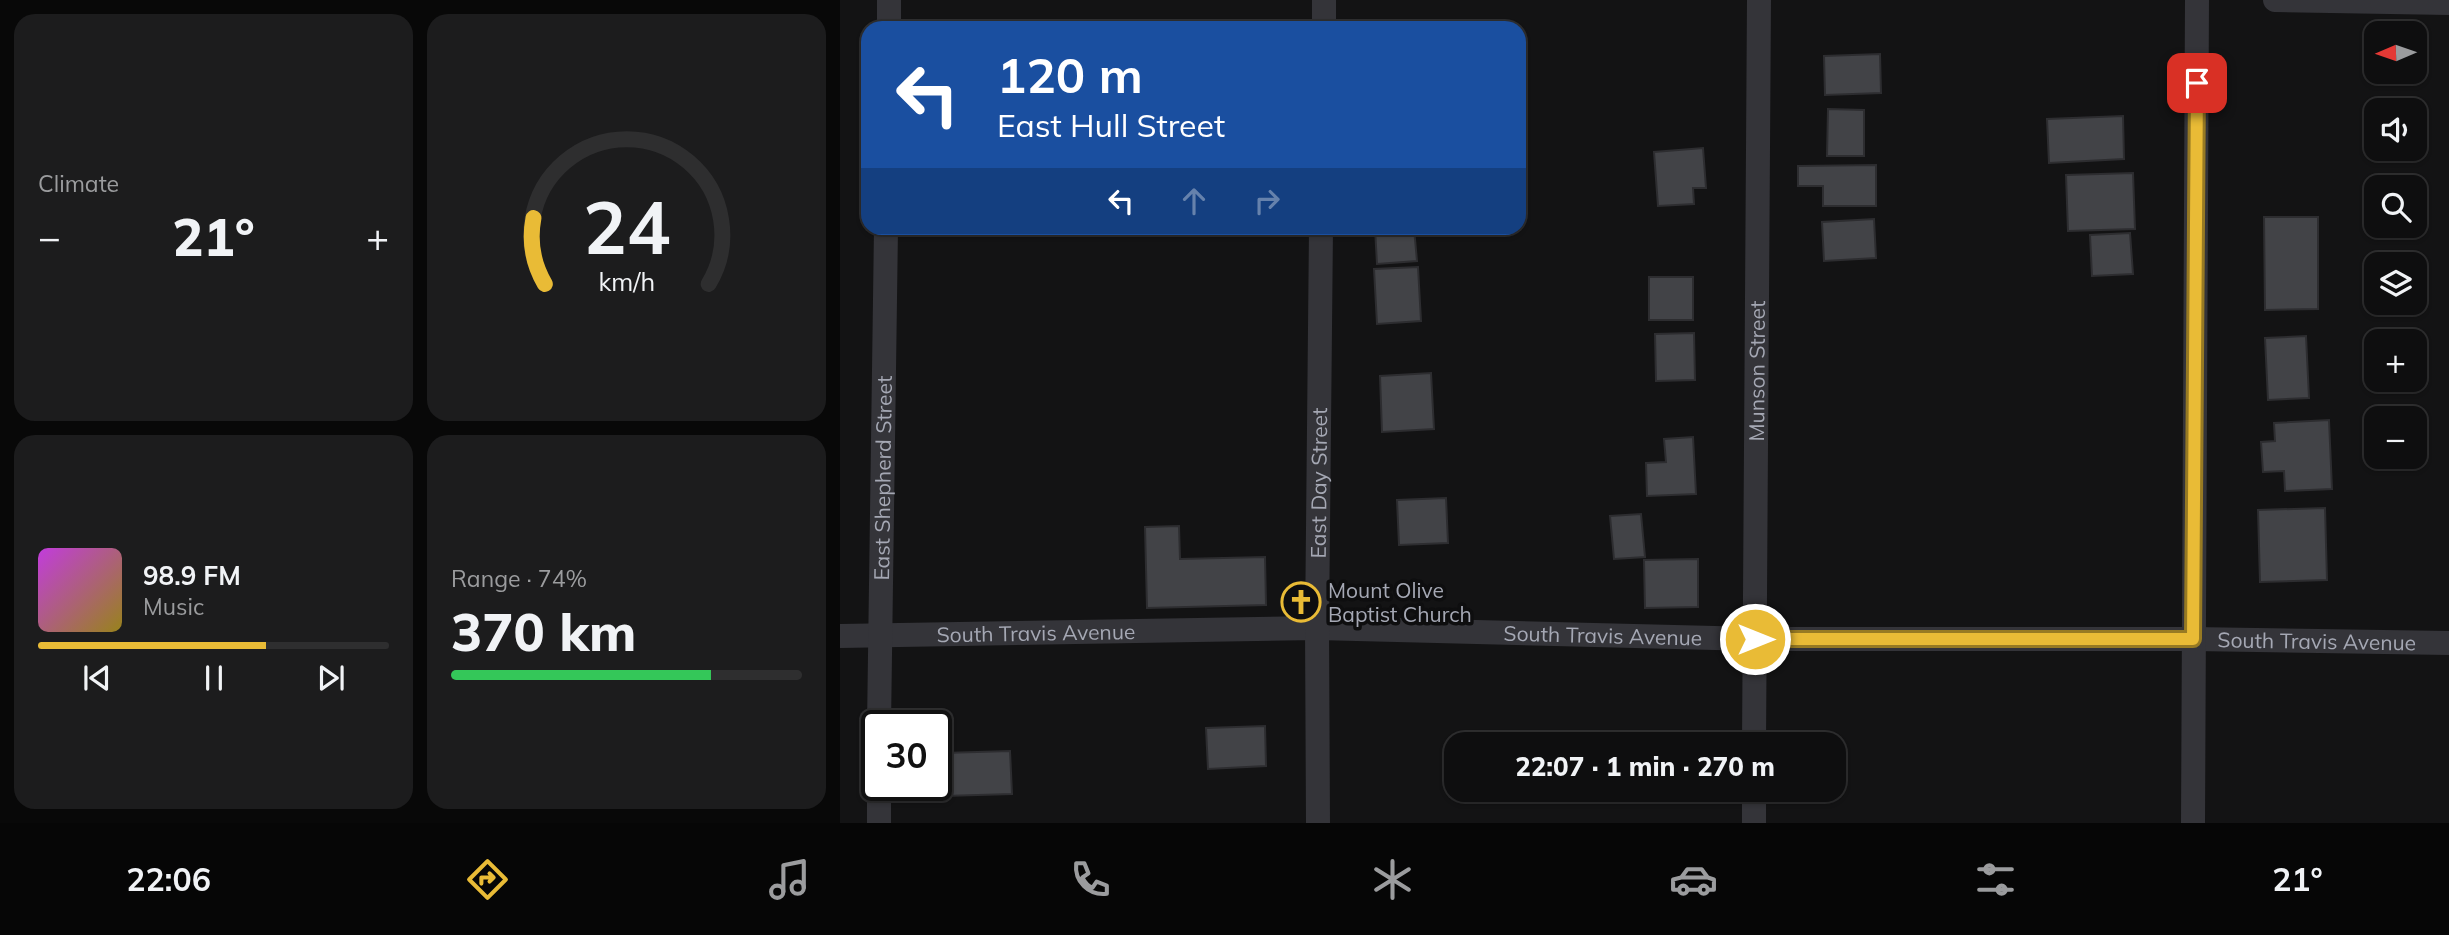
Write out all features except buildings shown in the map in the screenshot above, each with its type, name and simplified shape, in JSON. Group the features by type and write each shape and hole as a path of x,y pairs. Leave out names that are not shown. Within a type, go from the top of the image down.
{"street":[{"path":"889,0 889,21"},
{"path":"1324,0 1324,21"},
{"name":"Munson Street","path":"1754,732 1759,0"},
{"path":"2193,823 2197,0"},
{"path":"2274,0 2449,3"},
{"name":"East Shepherd Street","path":"879,710 886,235"},
{"name":"East Day Street","path":"1318,823 1321,235"},
{"name":"South Travis Avenue","path":"840,636 1317,628 1755,639 2193,639 2449,643"},
{"path":"879,801 879,823"},
{"path":"1754,802 1754,823"}],"place":[{"name":"Mount Olive Baptist Church","path":"1301,602"}],"route":[{"path":"1755,639 2193,639 2197,83"}]}
